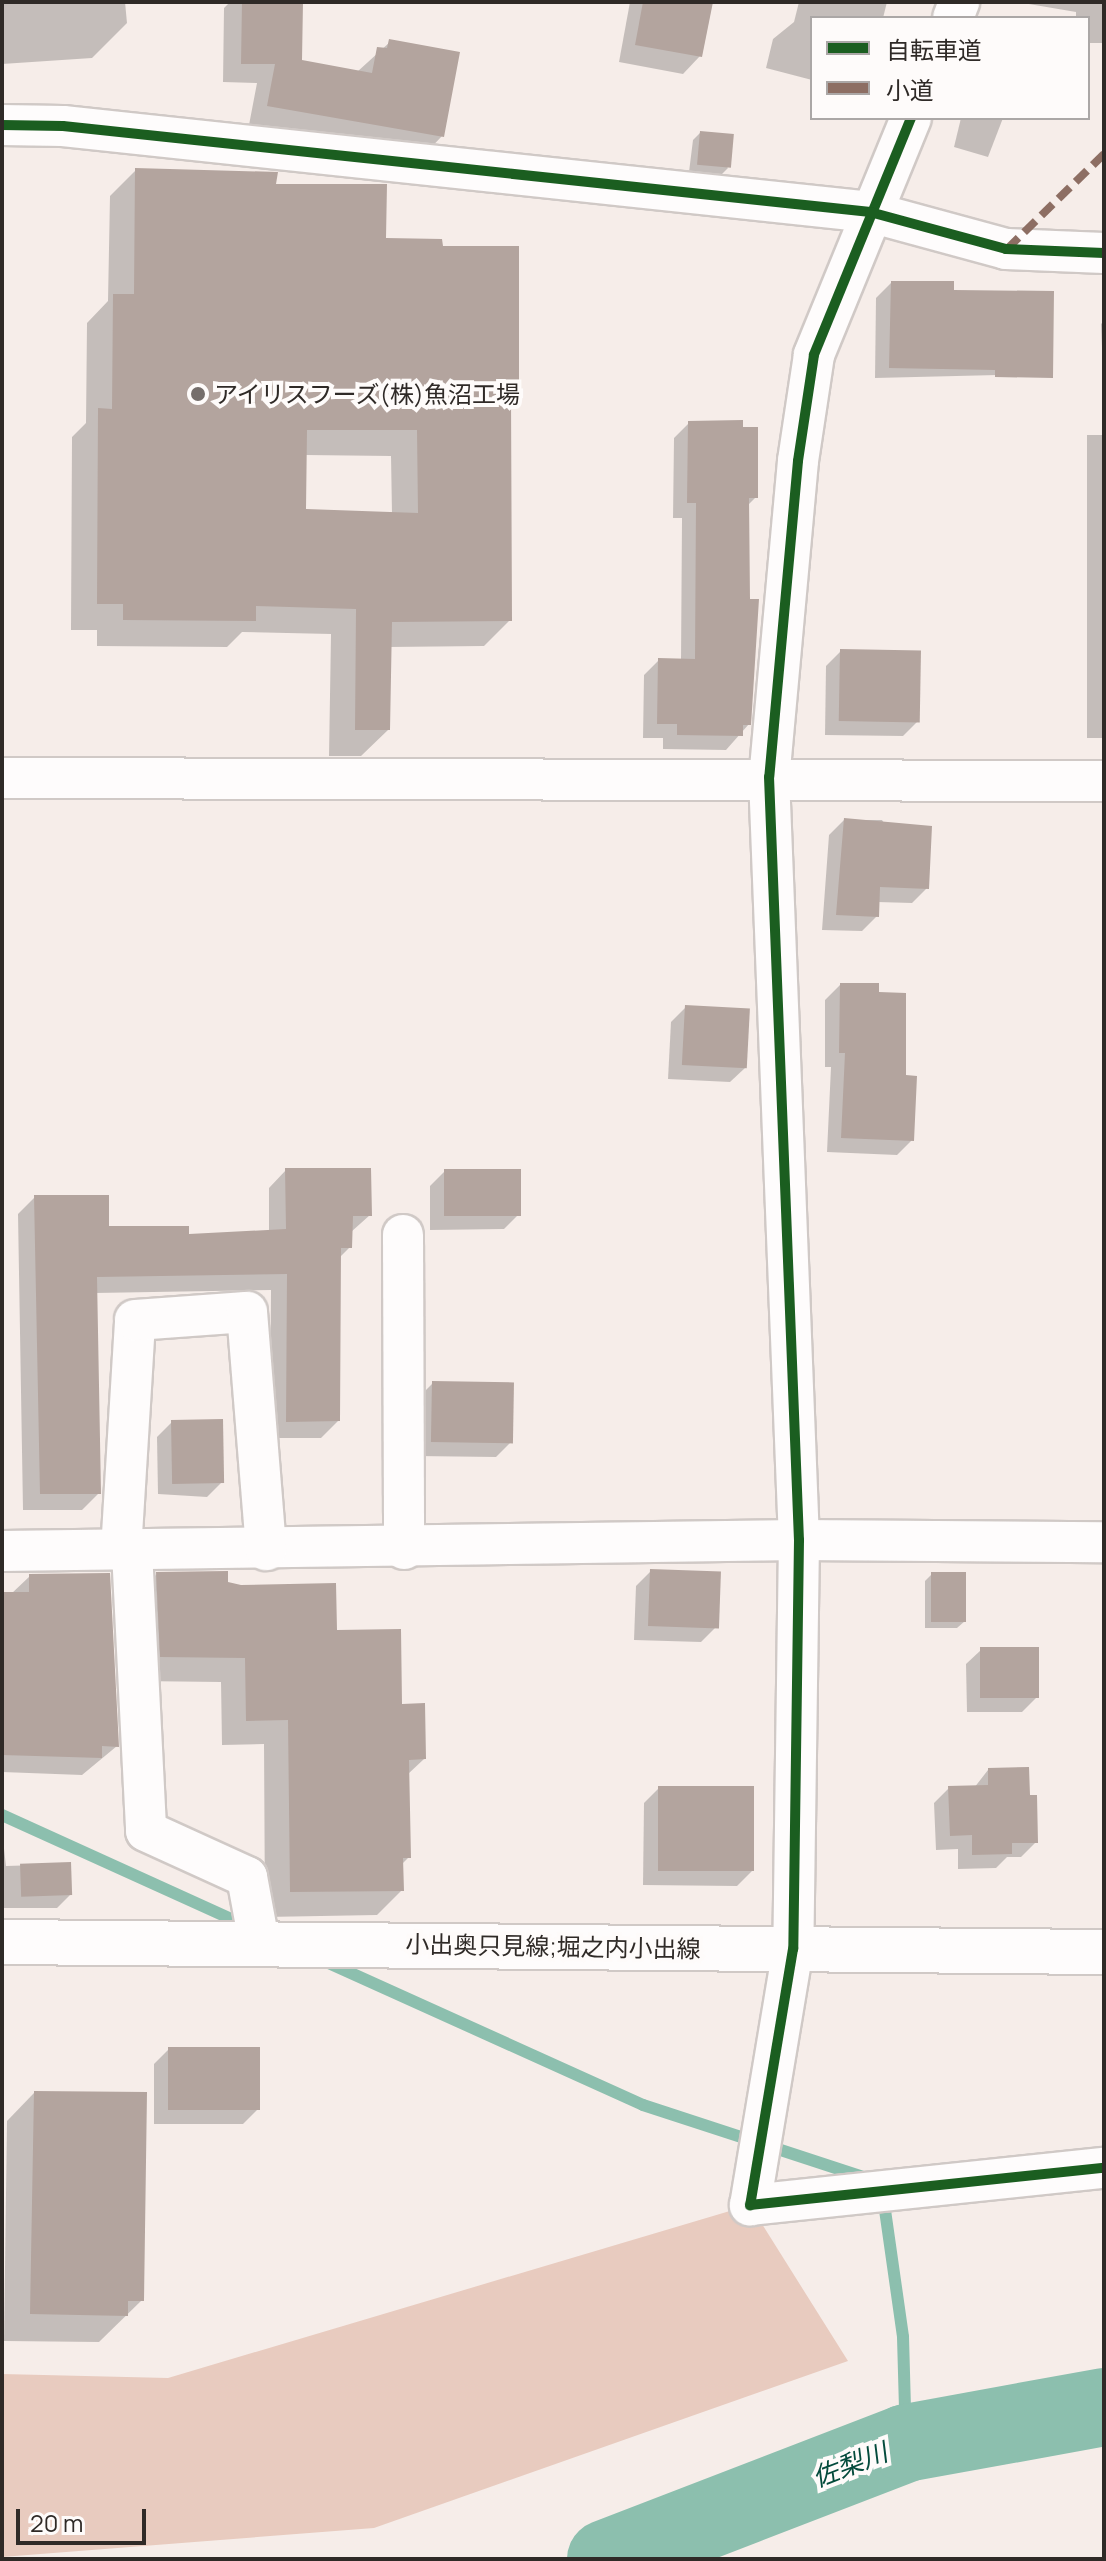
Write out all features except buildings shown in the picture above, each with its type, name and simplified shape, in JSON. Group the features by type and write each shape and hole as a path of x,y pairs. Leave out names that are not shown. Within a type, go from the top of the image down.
{"main road":[{"name":"小出奥只見線;堀之内小出線","path":"2,1942 1104,1952"}],"street":[{"path":"910,120 870,212 812,367 798,461 769,777 799,1540 793,1949 750,2205 1104,2168"},
{"path":"2,125 63,126 870,212 1006,249 1104,253"},
{"path":"2,778 769,777 1104,781"},
{"path":"403,1235 404,1549"},
{"path":"259,1942 247,1877 146,1831 126,1551 135,1320 247,1312 266,1550"},
{"path":"2,1551 404,1549 799,1540 1104,1542"}],"shaded area":[{"path":"750,2205 848,2361 374,2528 2,2557 2,2374 168,2378"}],"waterway":[{"path":"2,1815 247,1926"},
{"path":"322,1960 643,2105 869,2179"},
{"path":"883,2196 903,2337 906,2443"},
{"name":"佐梨川","path":"606,2559 906,2443 1104,2407"}],"marked path":[{"path":"1007,249 1104,154"}],"cycle path":[{"path":"910,120 814,355 798,461 769,777 799,1540 793,1949 750,2205 1104,2168"},
{"path":"2,125 63,126 870,212 1006,249 1104,253"}],"place":[{"name":"アイリスフーズ(株)魚沼工場","path":"198,394"}]}
